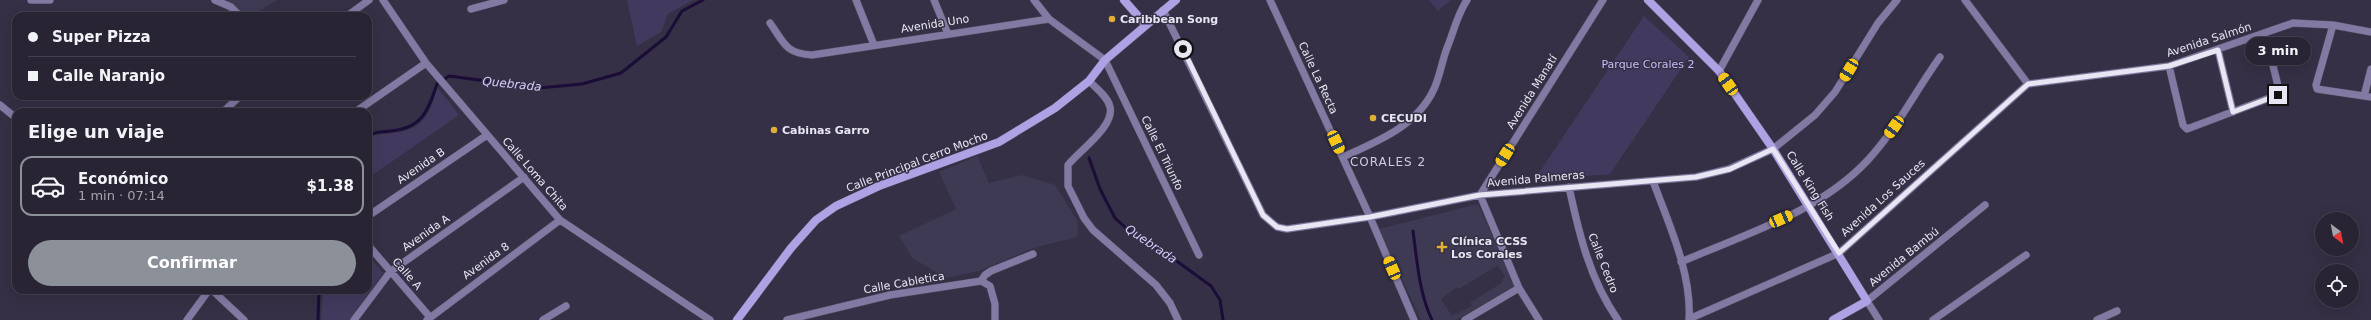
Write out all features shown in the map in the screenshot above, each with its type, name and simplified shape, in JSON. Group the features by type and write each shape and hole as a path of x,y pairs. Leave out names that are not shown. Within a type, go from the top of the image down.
{"street":[{"path":"31,0 50,0"},
{"path":"215,0 231,7 236,12"},
{"path":"352,12 369,0"},
{"name":"Calle Loma Chita","path":"383,0 426,63 560,220 710,320"},
{"path":"471,9 504,0"},
{"path":"856,0 874,45"},
{"path":"934,0 948,34"},
{"path":"1034,0 1049,19 1105,60"},
{"path":"1124,0 1145,24"},
{"name":"Calle Principal Cerro Mocho","path":"736,320 792,248 816,220 836,206 878,186 999,142 1055,108 1089,81 1105,60 1145,24 1176,0"},
{"name":"Calle La Recta","path":"1270,0 1343,157 1414,320"},
{"path":"1343,157 1379,141 1405,124 1423,108 1434,88 1458,14 1467,0"},
{"name":"Avenida Manatí","path":"1480,195 1604,0"},
{"name":"Calle King Fish","path":"1648,0 1719,71 1773,149 1839,253 1879,320"},
{"path":"1719,71 1758,0"},
{"name":"Avenida Palmeras","path":"1163,10 1263,215 1277,227 1287,229 1370,217 1480,195 1696,177 1730,169 1773,149 1814,114 1835,92 1878,23 1897,0"},
{"path":"1965,0 2028,84"},
{"name":"Avenida Uno","path":"770,23 789,50 798,54 812,55 1049,19"},
{"name":"Avenida Salmón","path":"2028,84 2169,66 2293,23 2333,25 2371,32"},
{"path":"2333,25 2316,85 2317,89 2368,97 2371,69"},
{"path":"2169,66 2185,128 2188,129 2280,94 2265,33"},
{"path":"2218,50 2233,112"},
{"path":"1681,262 1810,207 1850,178 1866,162 1904,114 1921,84 1940,57"},
{"name":"Calle El Triunfo","path":"1105,60 1199,255"},
{"path":"361,108 426,63"},
{"path":"1089,81 1110,106 1111,114 1106,126 1068,165 1068,186 1093,230 1156,285 1170,303 1178,320"},
{"name":"Avenida Los Sauces","path":"1689,319 1839,253 2028,84"},
{"path":"227,108 236,100"},
{"path":"0,105 12,115"},
{"name":"Avenida B","path":"372,213 487,135"},
{"name":"Avenida A","path":"354,320 390,272 524,177"},
{"path":"1653,181 1681,262 1689,291 1689,319"},
{"name":"Calle Cedro","path":"1569,188 1582,245 1598,284 1618,320"},
{"path":"1480,195 1519,288 1539,320"},
{"name":"Avenida Bambú","path":"1833,320 1867,301 1985,205"},
{"name":"Avenida 8","path":"428,318 560,220"},
{"name":"Calle A","path":"372,250 428,318"},
{"path":"995,320 995,304 990,286 981,281 985,275 991,271 1033,254"},
{"path":"1933,320 2026,255"},
{"name":"Calle Cabletica","path":"787,320 890,294 981,281"},
{"path":"1465,320 1519,288"},
{"path":"187,320 207,294"},
{"path":"215,294 244,320"},
{"path":"543,320 566,306"},
{"path":"2097,320 2117,311"}],"shaded area":[{"path":"227,0 277,0 258,12 240,12"},
{"path":"977,156 989,183 1022,175 1055,185 1078,222 1077,237 1033,248 979,271 946,278 912,258 899,236 956,209 939,172"},
{"name":"Clínica CCSS Los Corales","path":"1478,204 1515,286 1456,320 1421,320 1379,229","holes":["1498,265 1505,277 1502,279 1503,282 1470,303 1472,306 1452,316 1441,299 1457,287 1459,289"]}],"green space":[{"path":"627,0 693,0 668,14 661,32 637,46"},
{"path":"1429,0 1451,0 1438,11"},
{"name":"Parque Corales 2","path":"1644,16 1689,57 1610,174 1534,180"},
{"path":"437,87 459,115 372,175 372,137 374,135 409,130 417,126 429,112"},
{"path":"372,259 383,273 372,288"},
{"path":"323,294 368,294 349,320 321,320"}],"waterway":[{"name":"Quebrada","path":"372,135 402,129 417,122 427,110 437,84 449,76 539,88 582,84 621,73 666,37 682,11 703,0"},
{"name":"Quebrada","path":"1089,158 1100,189 1115,218 1137,238 1163,251 1211,286 1220,300 1223,320"},
{"path":"1413,231 1421,288 1432,320"},
{"name":"Quebrada","path":"318,320 319,294"}],"place":[{"name":"Caribbean Song","path":"1112,19"},
{"name":"CECUDI","path":"1373,118"},
{"name":"Cabinas Garro","path":"774,130"},
{"name":"Clínica CCSS Los Corales","path":"1442,247"}],"district":[{"name":"CORALES 2","path":"1388,162"}],"route":[{"path":"1183,49 1218,118 1263,215 1277,227 1287,229 1370,217 1480,195 1696,177 1730,169 1773,149 1839,253 2028,84 2169,66 2218,50 2233,112 2278,95"}]}
